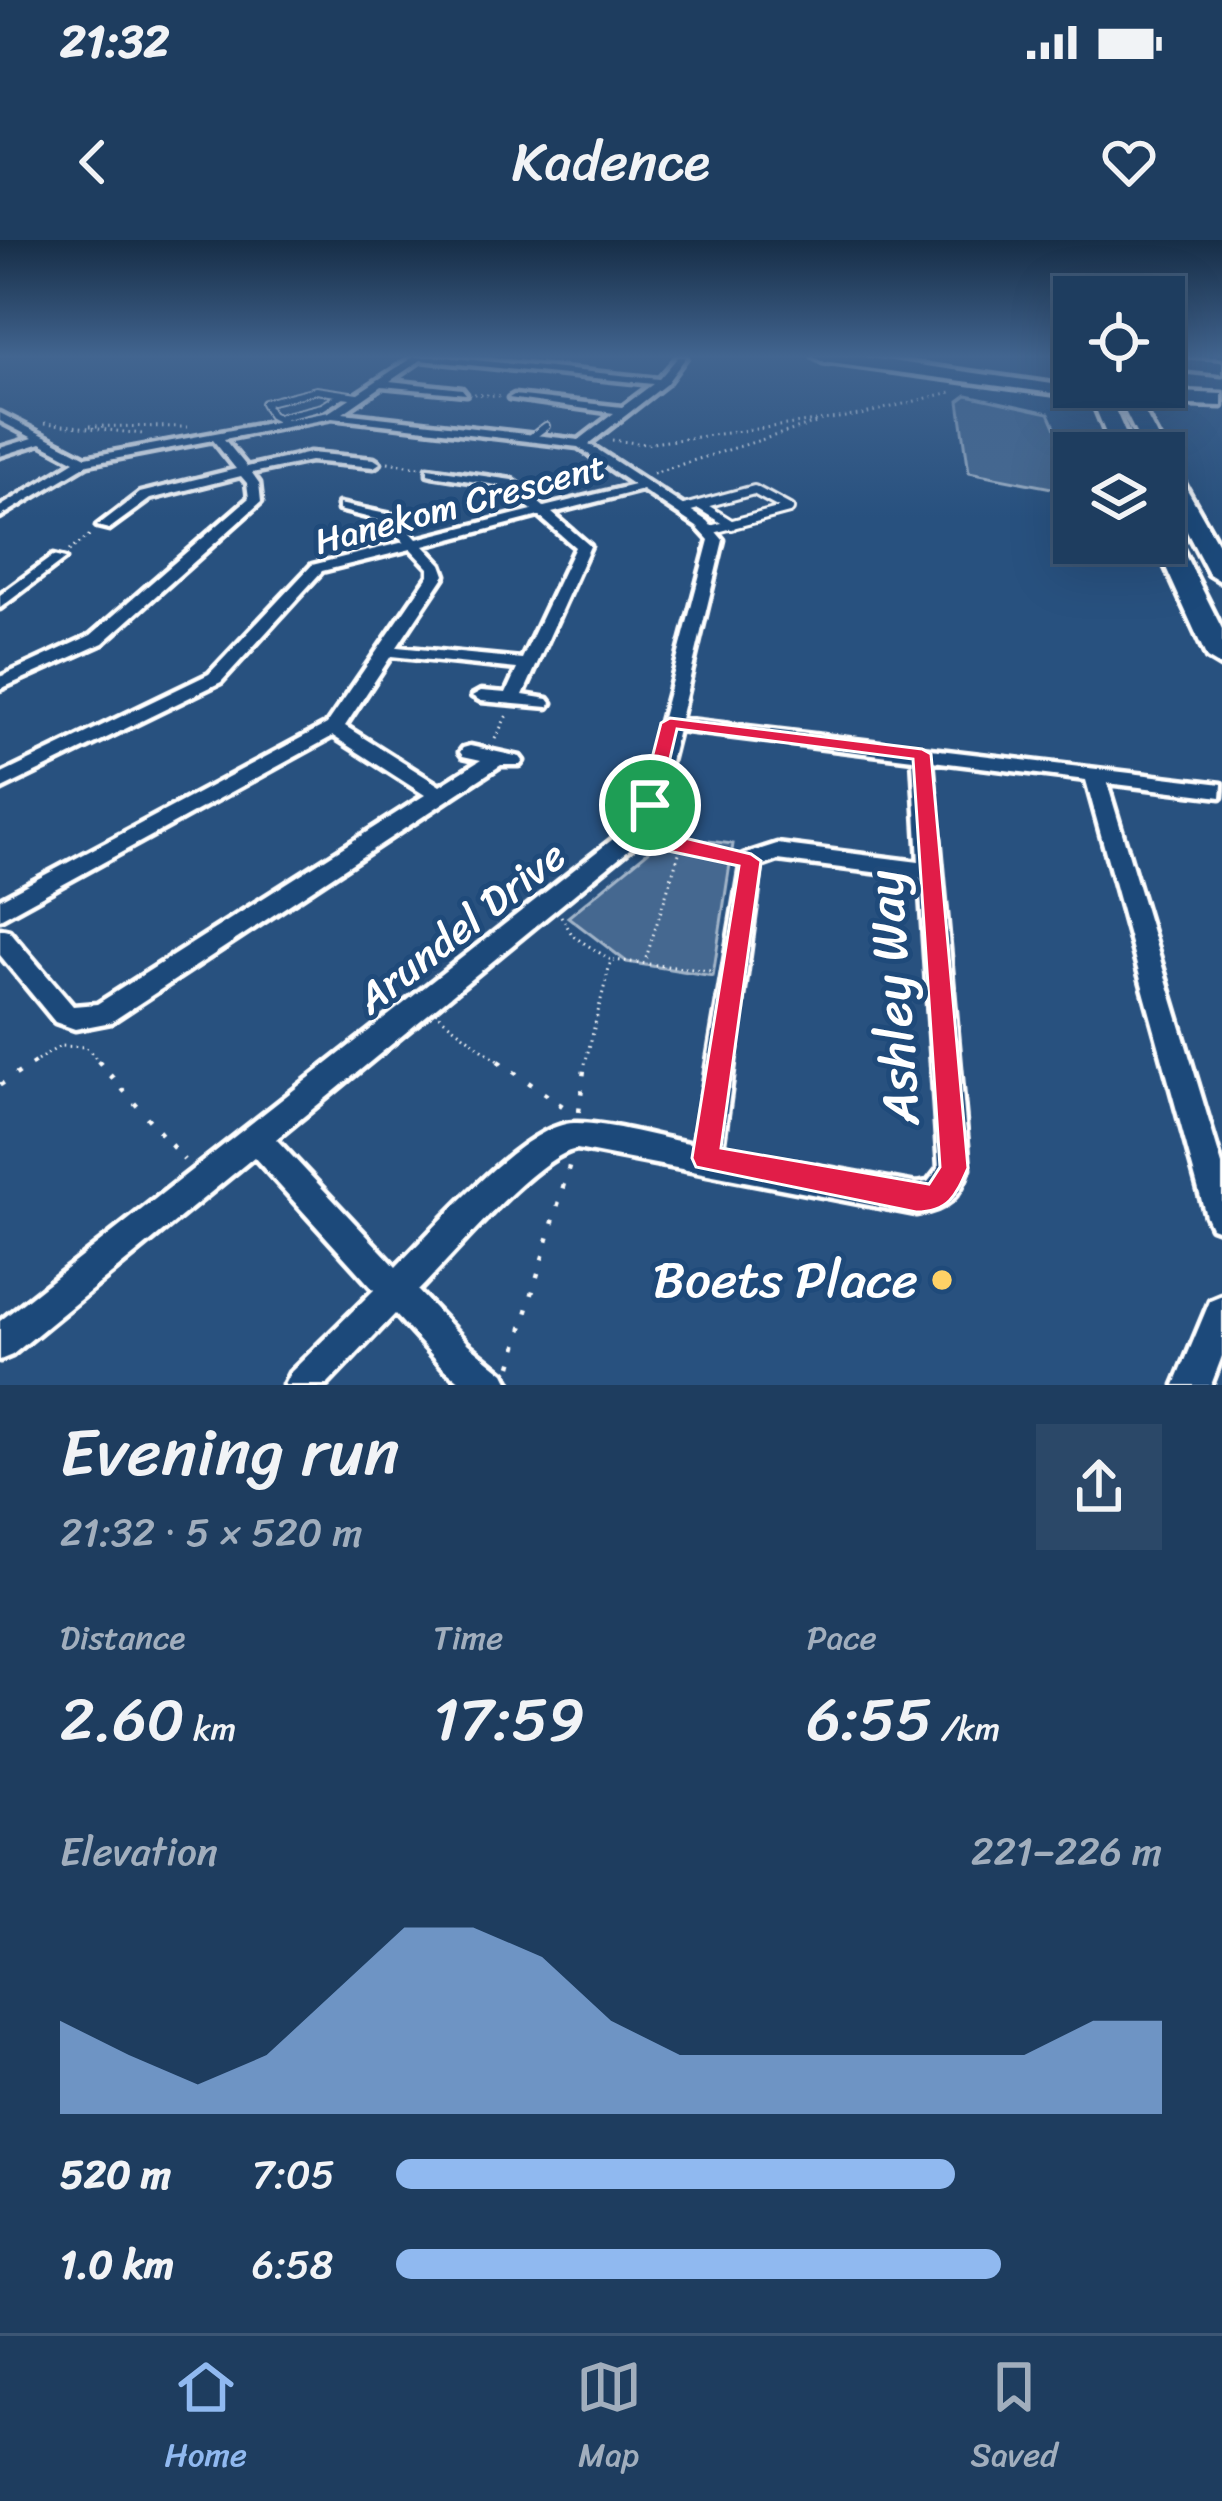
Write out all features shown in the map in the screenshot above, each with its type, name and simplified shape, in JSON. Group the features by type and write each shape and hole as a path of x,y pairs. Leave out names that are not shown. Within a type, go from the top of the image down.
{"highway":[{"path":"1095,410 1109,423"}],"main road":[{"path":"1104,410 1114,432"},
{"path":"1185,506 1222,574"},
{"path":"1177,564 1222,658"}],"street":[{"path":"332,415 338,410"},
{"path":"619,410 624,411"},
{"path":"586,441 624,411"},
{"path":"0,513 84,461 284,420 332,415 538,432 586,441 639,483 690,507 716,540 650,805 636,832"},
{"path":"0,416 84,461"},
{"path":"0,684 97,639 256,499 257,490 224,434"},
{"path":"0,452 42,439"},
{"path":"85,524 111,526 154,491 244,471 310,457 376,461"},
{"path":"435,469 500,480 543,510 584,549 512,700"},
{"name":"Hanekom Crescent","path":"0,783 214,678 317,568 639,483"},
{"path":"0,910 334,728 435,582 436,567 391,519 344,507"},
{"path":"37,557 77,561"},
{"path":"0,603 58,559"},
{"path":"389,651 527,665"},
{"path":"481,696 542,703"},
{"path":"670,723 1221,790"},
{"path":"334,728 441,796"},
{"name":"Ashley Way","path":"395,1290 526,1160 556,1139 577,1136 916,1198 932,1198 948,1186 954,1168 922,754"},
{"path":"0,938 64,1014 75,1018 102,1014 441,796 492,757"},
{"path":"1094,773 1222,1216"},
{"name":"Arundel Drive","path":"0,1343 636,832"},
{"path":"706,1158 751,861 777,852 931,871"},
{"path":"254,1136 456,1355 492,1385"},
{"path":"302,1385 395,1290"},
{"path":"1193,1385 1222,1313"}],"lane":[{"path":"267,410 284,420 312,410"},
{"path":"690,507 759,490 790,509 710,530"},
{"path":"690,507 732,526"}],"path":[{"path":"639,483 823,421 868,410"},
{"path":"20,427 38,421 184,442"},
{"path":"586,441 645,444 823,421"},
{"path":"76,426 192,427 224,434"},
{"path":"376,461 435,469"},
{"path":"58,559 111,526"},
{"path":"492,757 512,700"},
{"path":"636,832 652,841 751,861"},
{"path":"645,960 681,846"},
{"path":"611,960 645,960 732,975"},
{"path":"425,1001 551,1102 578,1115"},
{"path":"0,1085 60,1046 86,1046 183,1159"}],"shaded area":[{"path":"960,410 1049,413 1057,432 1053,432 1053,488 969,472"},
{"path":"667,836 733,844 713,976 627,962 568,917"}],"place":[{"name":"Boets Place","path":"942,1280"}],"route":[{"path":"670,723 922,754 954,1168 943,1192 916,1198 706,1158 751,861 652,841 636,832 650,805 670,723"}]}
